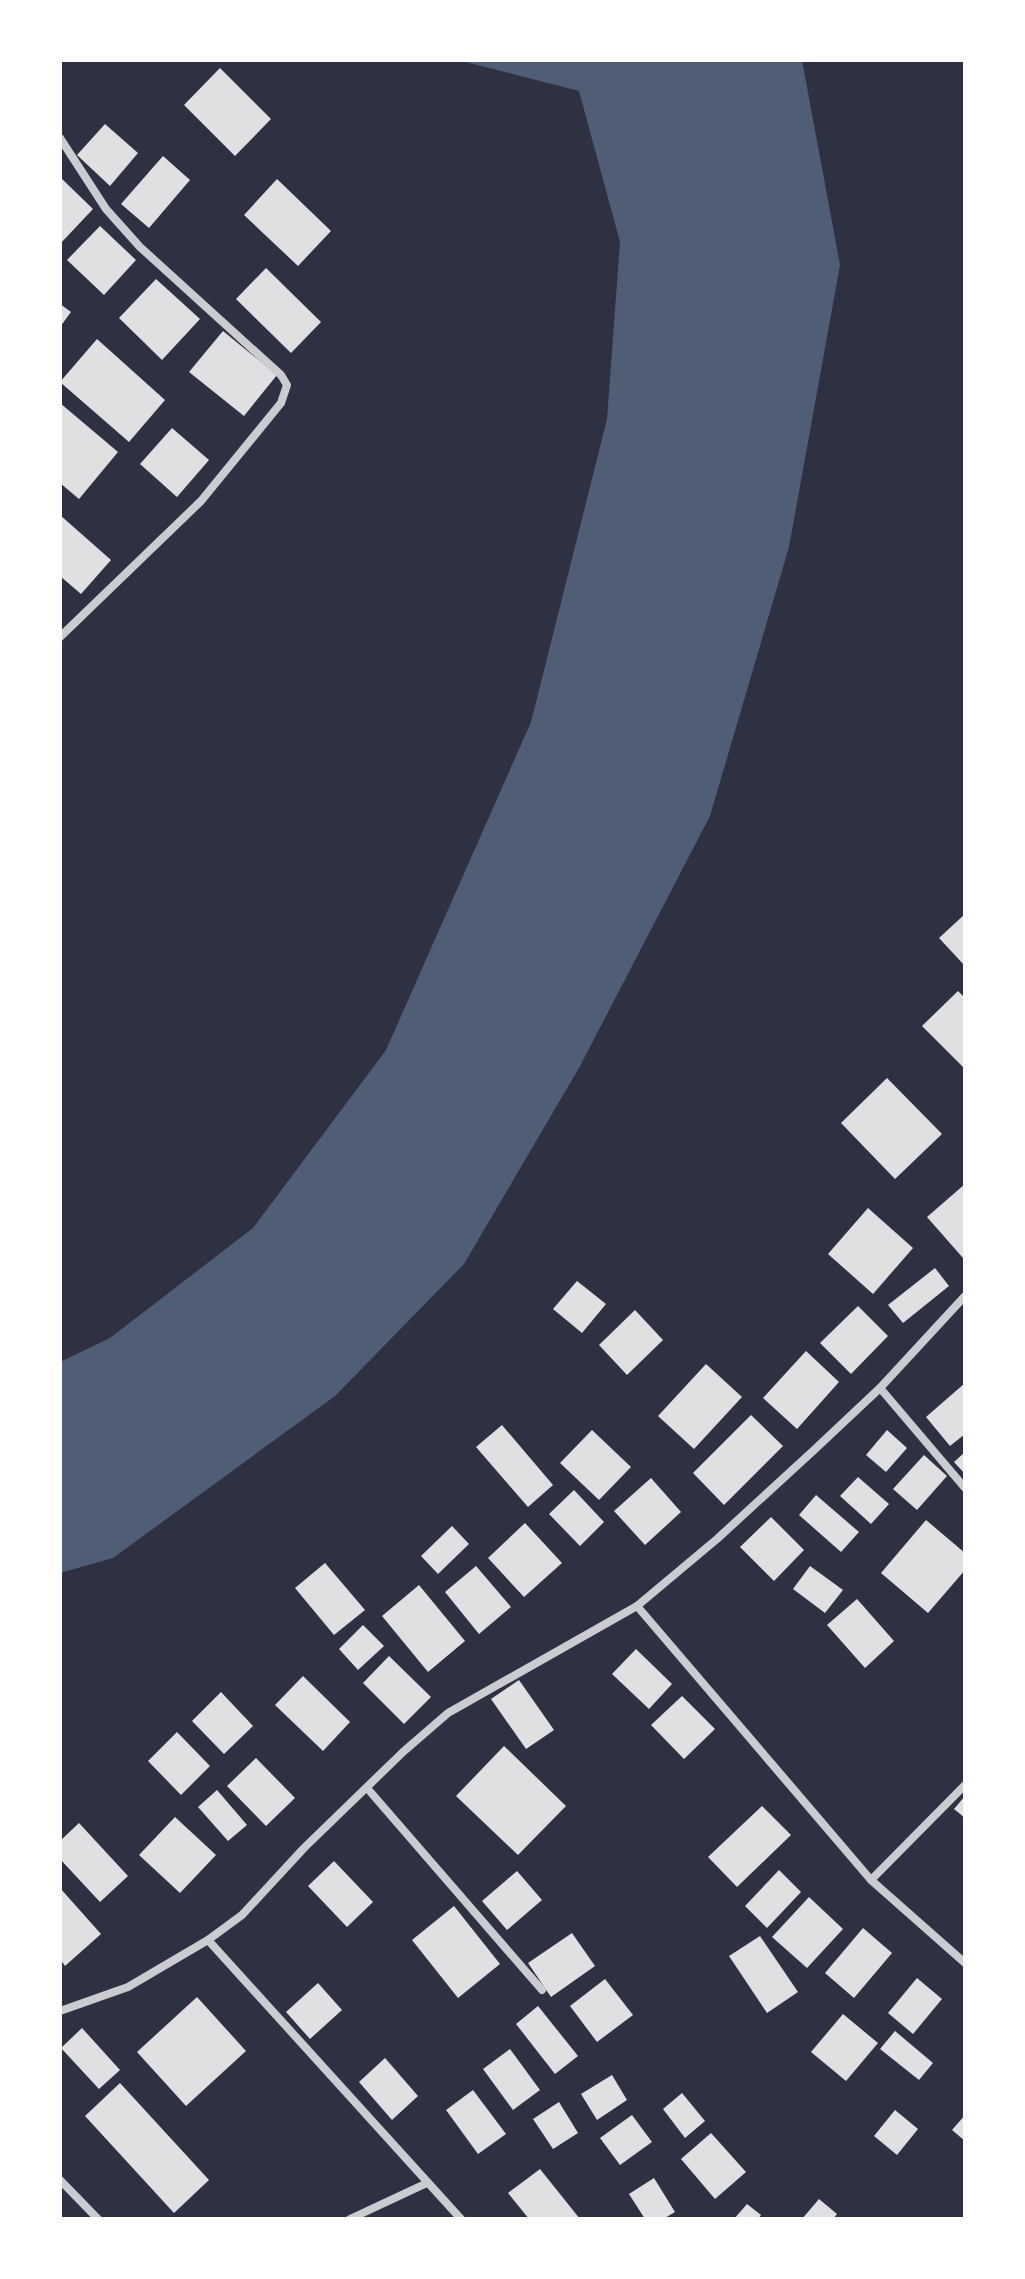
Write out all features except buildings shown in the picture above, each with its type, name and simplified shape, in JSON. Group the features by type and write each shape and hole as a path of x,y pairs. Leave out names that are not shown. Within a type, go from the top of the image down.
{"street":[{"path":"60,138 106,209 140,247 281,375 287,385 281,403 201,501 60,637"},
{"path":"60,2011 128,1987 208,1940 242,1915 304,1848 448,1713 637,1606 717,1539 880,1388 965,1296"},
{"path":"880,1388 965,1488"},
{"path":"637,1606 871,1880 965,1963"},
{"path":"871,1880 965,1785"},
{"path":"367,1788 542,1990"},
{"path":"208,1940 461,2219"},
{"path":"60,2180 98,2219"},
{"path":"350,2219 427,2183"}],"water":[{"path":"458,60 802,60 840,265 789,547 710,816 579,1068 464,1264 335,1396 113,1558 60,1573 60,1362 110,1338 253,1228 386,1050 531,722 607,419 620,242 579,91"}]}
